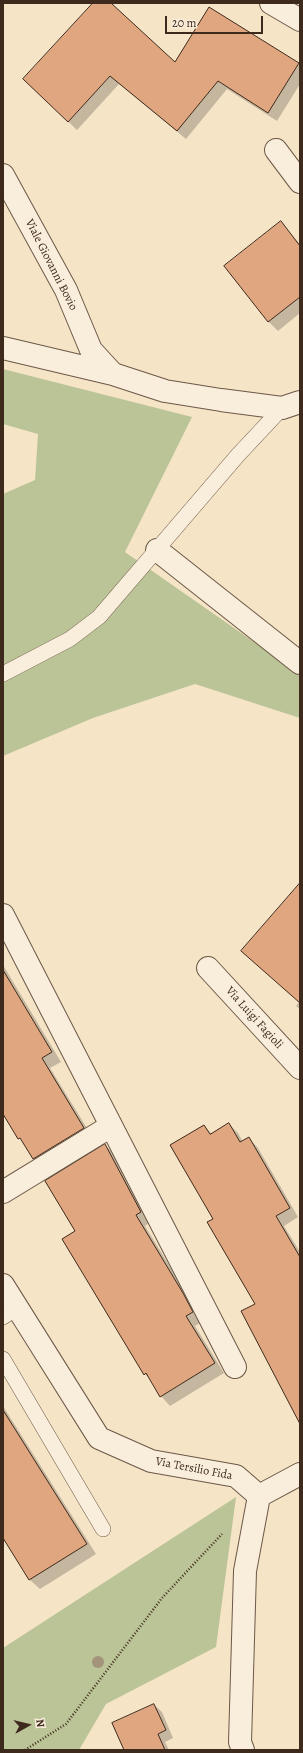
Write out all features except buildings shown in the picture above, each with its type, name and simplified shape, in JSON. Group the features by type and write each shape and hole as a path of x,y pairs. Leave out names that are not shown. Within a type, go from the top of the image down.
{"street":[{"path":"271,3 300,20"},
{"path":"276,150 300,182"},
{"name":"Viale Giovanni Bovio","path":"3,175 66,290 91,350 113,374 165,391 291,405"},
{"path":"3,348 113,374"},
{"path":"157,550 300,663"},
{"path":"3,915 236,1367"},
{"name":"Via Luigi Fagioli","path":"208,968 300,1068"},
{"path":"3,1192 111,1126"},
{"name":"Via Tersilio Fida","path":"3,1285 10,1312 99,1438 150,1461 236,1476 258,1496"},
{"path":"243,1750 240,1742 245,1571 258,1496 300,1474"}],"lane":[{"path":"3,674 70,639 99,617 238,455 291,405"},
{"path":"3,1359 103,1529"}],"path":[{"path":"25,1750 66,1724 162,1598 226,1530"}],"green space":[{"path":"3,369 192,417 125,552 300,674 300,718 195,684 93,718 3,756 3,494 35,480 38,434 3,424"},
{"path":"236,1497 216,1647 106,1704 79,1750 3,1750 3,1648"}]}
